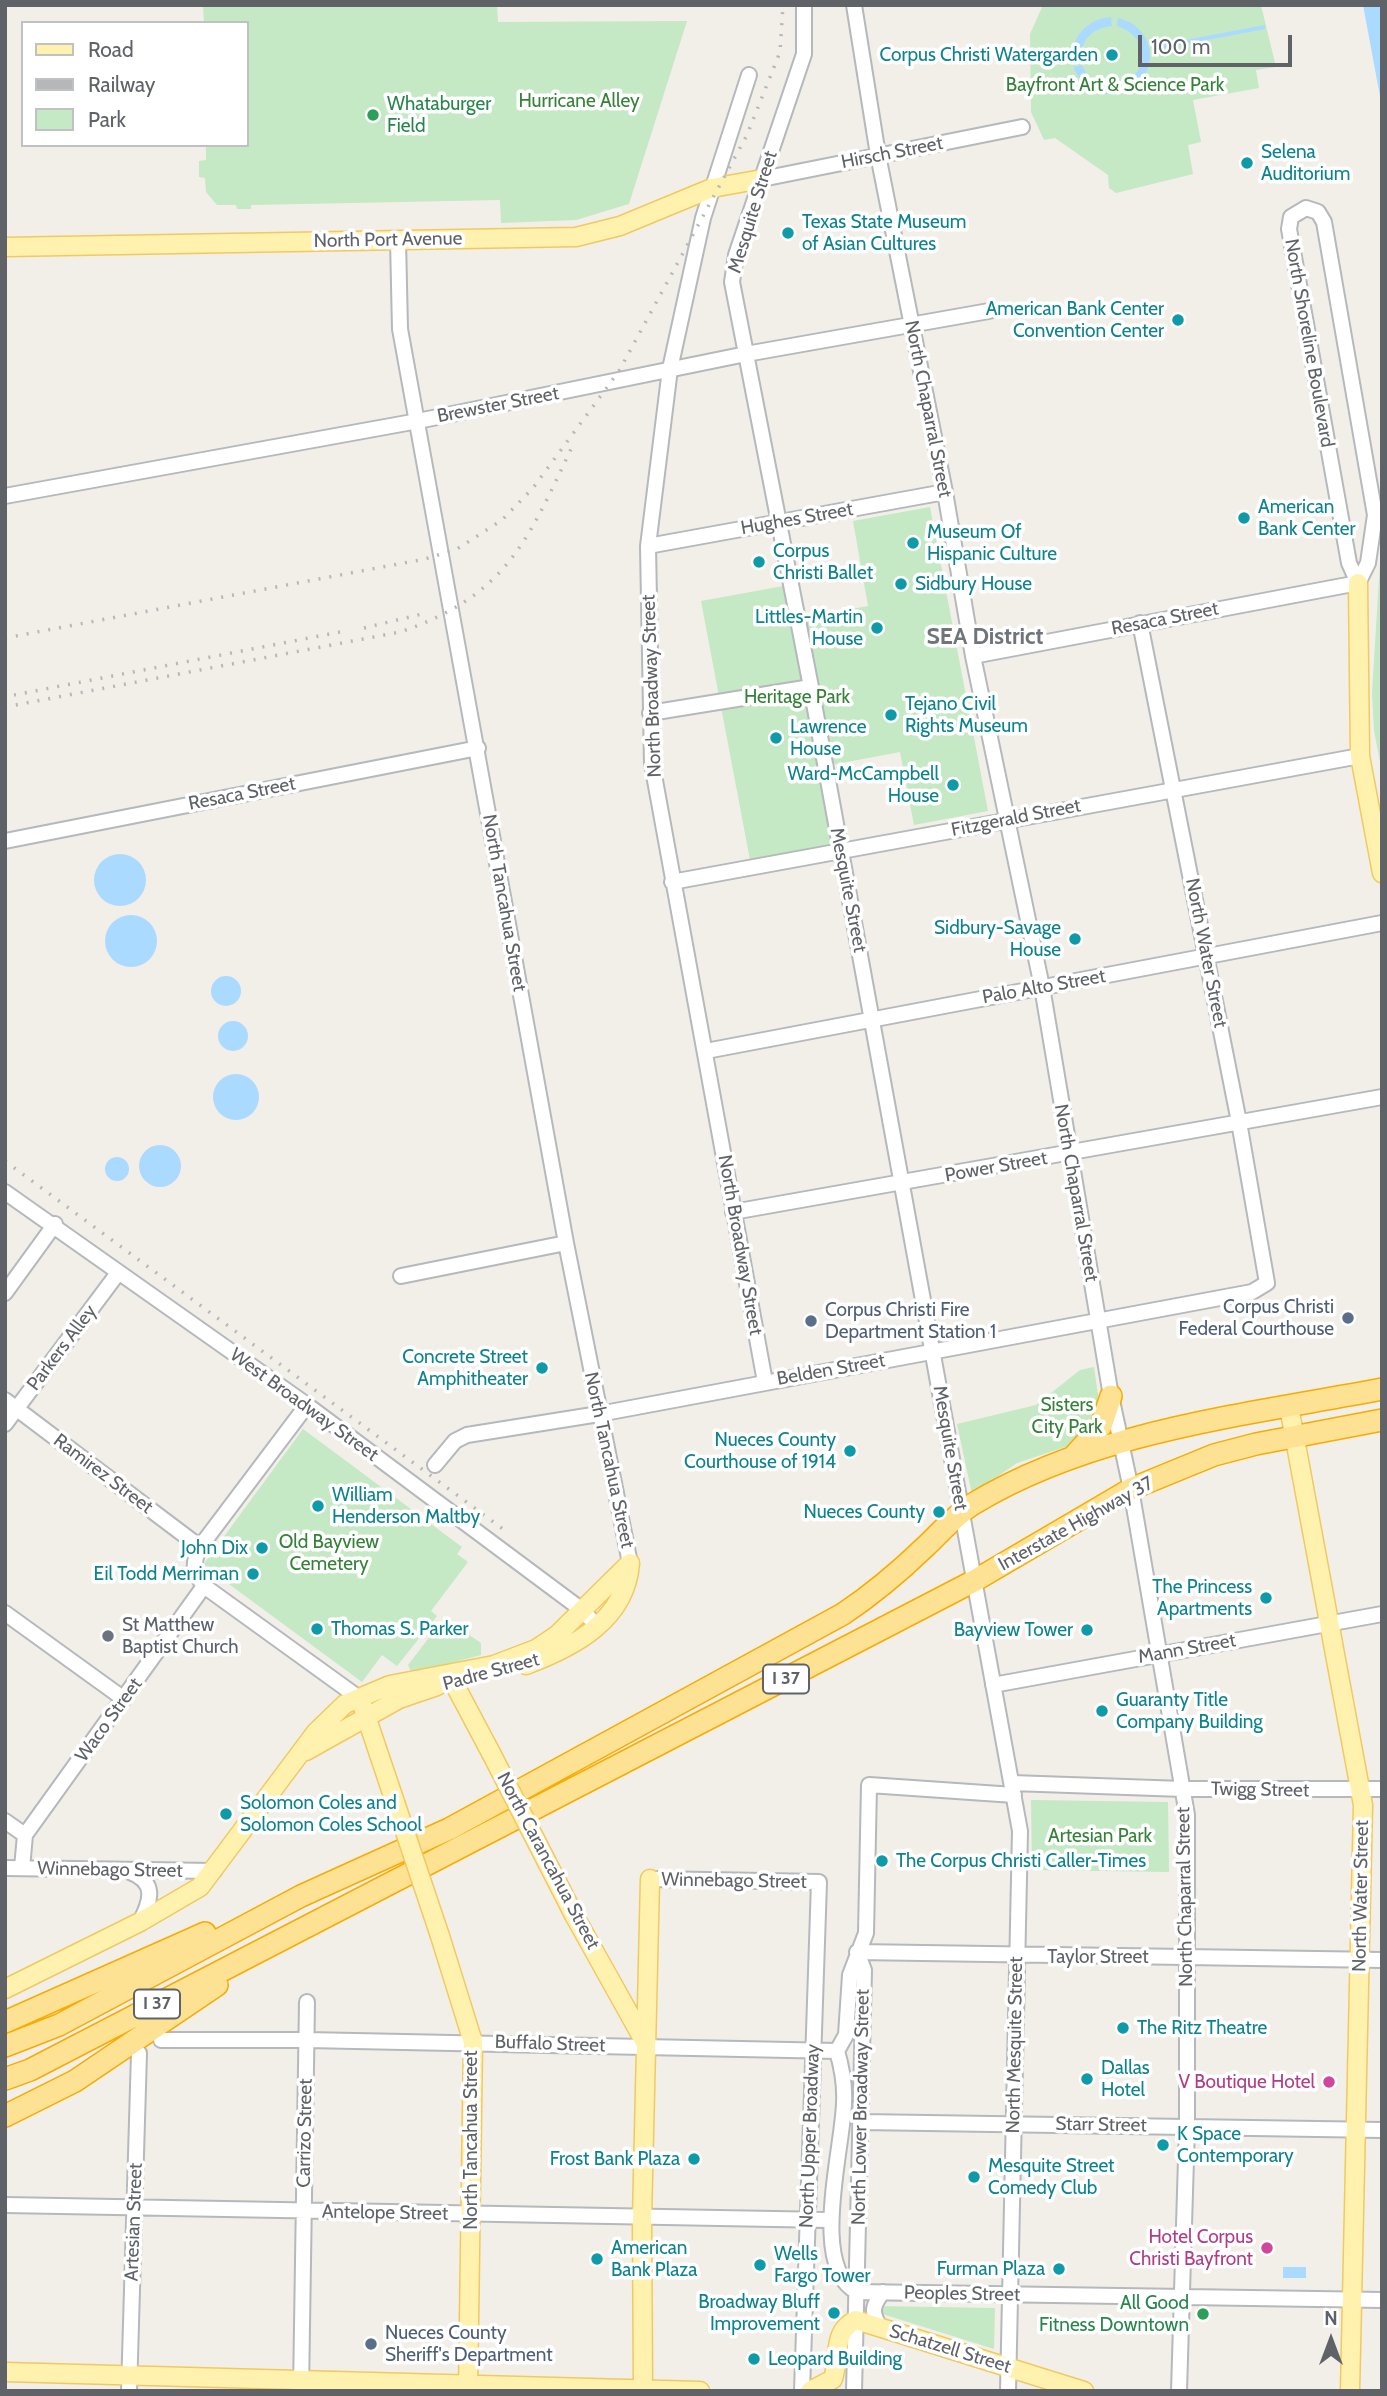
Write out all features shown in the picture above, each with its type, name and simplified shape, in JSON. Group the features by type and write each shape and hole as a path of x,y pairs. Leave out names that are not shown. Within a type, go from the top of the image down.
{"highway":[{"path":"965,1512 1039,1472 1120,1443 1205,1420 1382,1390"},
{"path":"1068,1462 1101,1426 1111,1396"},
{"name":"Interstate Highway 37","path":"974,1581 1131,1489 1214,1455 1382,1420"},
{"name":"I 37","path":"5,2046 59,2025 301,1896 449,1829 842,1614 877,1591 965,1512"},
{"name":"I 37","path":"5,2079 30,2070 974,1581"},
{"path":"5,2022 249,1913 301,1896"},
{"path":"5,2116 75,2081 328,1915"}],"main road":[{"name":"North Port Avenue","path":"5,247 576,237 620,226 712,188 762,179"},
{"name":"North Shoreline Boulevard","path":"1358,583 1360,756 1382,873"},
{"name":"North Water Street","path":"1289,1407 1363,1805 1350,2391"},
{"name":"Padre Street","path":"300,1754 399,1699 536,1649 557,1635 630,1563"},
{"name":"Padre Street","path":"6,1988 140,1922 200,1887 330,1717 359,1698 390,1685 500,1673 543,1659 572,1645 597,1626 623,1598 630,1563"},
{"name":"North Carancahua Street","path":"451,1678 574,1915 648,2047"},
{"name":"North Tancahua Street","path":"359,1698 368,1715 473,2042 468,2387"},
{"path":"643,2390 642,2218 650,1879"},
{"path":"810,2391 833,2379 838,2362 838,2337 844,2325 856,2320"},
{"name":"Schatzell Street","path":"856,2320 1084,2391"},
{"path":"5,2372 129,2383 700,2391"}],"street":[{"name":"Mesquite Street","path":"804,5 804,54 733,273 901,1184 965,1512 974,1581 1013,1789"},
{"name":"North Chaparral Street","path":"854,5 878,155 945,492 973,656 1042,987 1111,1396 1131,1489 1187,1815 1187,2126 1180,2391"},
{"name":"North Broadway Street","path":"749,75 712,188 670,369 648,546 650,713 652,764 672,882 706,1051 765,1382"},
{"name":"Hirsch Street","path":"762,179 1022,127"},
{"name":"North Shoreline Boulevard","path":"1306,208 1318,212 1324,222 1375,516 1368,563 1358,583 1349,563 1289,229 1291,217 1306,208"},
{"name":"North Tancahua Street","path":"398,240 400,329 566,1243 598,1414 630,1563"},
{"name":"Brewster Street","path":"5,496 418,421 911,323 989,312"},
{"name":"Hughes Street","path":"648,546 945,492"},
{"name":"Resaca Street","path":"973,656 1358,583"},
{"name":"North Water Street","path":"1140,624 1175,789 1267,1283"},
{"path":"650,713 811,687"},
{"name":"Resaca Street","path":"5,841 478,748"},
{"name":"Fitzgerald Street","path":"672,882 1360,756"},
{"name":"Palo Alto Street","path":"706,1051 1382,923"},
{"name":"Power Street","path":"733,1212 1069,1155 1382,1097"},
{"name":"West Broadway Street","path":"5,1192 55,1224 118,1273 307,1405 582,1610 597,1626"},
{"path":"5,1293 55,1224"},
{"path":"401,1276 566,1243"},
{"name":"Parkers Alley","path":"5,1424 11,1404 118,1273"},
{"name":"Belden Street","path":"435,1465 455,1441 467,1435 598,1414 1252,1292 1267,1283"},
{"name":"Ramirez Street","path":"11,1404 200,1547"},
{"path":"307,1405 200,1547 194,1560 194,1573 204,1586 359,1698"},
{"name":"Waco Street","path":"24,1835 204,1586"},
{"path":"5,1613 124,1699"},
{"name":"Mann Street","path":"993,1685 1382,1614"},
{"name":"Twigg Street","path":"869,1784 1013,1789 1382,1789"},
{"name":"North Lower Broadway Street","path":"854,2391 864,1970 857,1952 866,1933 869,1784"},
{"name":"North Mesquite Street","path":"1008,2391 1020,1831 1013,1789"},
{"path":"5,1821 24,1835 22,1868"},
{"name":"Winnebago Street","path":"5,1868 214,1871"},
{"path":"125,1870 140,1876 149,1886 151,1897 140,1922"},
{"name":"Winnebago Street","path":"650,1879 819,1882"},
{"name":"North Upper Broadway","path":"803,2391 819,1882"},
{"path":"857,1952 850,1975 846,2035 837,2050 844,2074 844,2103 839,2162 829,2220 840,2278 846,2286 857,2292"},
{"name":"Taylor Street","path":"857,1952 1017,1957 1382,1960"},
{"name":"Carrizo Street","path":"300,2385 307,2002"},
{"name":"Buffalo Street","path":"162,2040 473,2042 837,2050"},
{"name":"Artesian Street","path":"129,2383 139,2053"},
{"name":"Starr Street","path":"862,2122 1382,2130"},
{"name":"Antelope Street","path":"5,2205 807,2219"},
{"path":"807,2219 829,2220"},
{"name":"Peoples Street","path":"857,2292 1382,2300"},
{"path":"880,2327 873,2314 873,2304 883,2292"}],"green space":[{"name":"Whataburger Field","path":"203,5 497,5 498,22 687,21 629,204 576,220 501,223 500,200 251,205 251,209 237,209 236,205 217,205 206,192 205,178 199,177 199,161 206,160 206,147 248,147 248,21 204,21"},
{"name":"Bayfront Art & Science Park","path":"1043,5 1261,5 1276,67 1256,70 1259,88 1193,100 1201,142 1188,145 1193,174 1116,193 1109,188 1108,175 1055,138 1044,140 1031,112 1030,34"},
{"name":"Heritage Park","path":"930,507 988,811 914,825 900,752 831,765 845,842 750,860 701,601 789,585 796,619 868,606 853,521"},
{"path":"1381,546 1382,772 1374,731 1372,693"},
{"name":"Sisters City Park","path":"1094,1367 1100,1409 1080,1442 1017,1463 972,1494 957,1424 1036,1405 1080,1370"},
{"name":"Old Bayview Cemetery","path":"303,1429 462,1547 457,1554 468,1562 431,1611 437,1616 397,1666 382,1655 362,1682 203,1565"},
{"path":"444,1618 481,1643 481,1655 412,1673 408,1665"},
{"name":"Artesian Park","path":"1031,1800 1168,1802 1169,1872 1032,1870"},
{"path":"876,2306 995,2308 994,2349 876,2312"}],"water":[{"path":"1363,5 1382,5 1382,107"},
{"path":"1111,17 1112,26 1093,32 1083,46 1081,59 1072,60 1074,43 1082,30 1095,21"},
{"path":"1118,18 1139,30 1149,49 1147,71 1132,89 1128,82 1140,67 1141,51 1134,36 1117,26"},
{"path":"1265,25 1265,29 1159,49 1159,45"},
{"path":"1082,65 1093,80 1110,86 1123,85 1126,92 1102,93 1089,87 1074,69"},
{"path":"120,854 130,856 138,862 144,870 144,890 138,898 130,904 120,906 110,904 102,898 96,890 94,880 96,870 102,862 110,856"},
{"path":"131,915 141,917 149,923 155,931 155,951 149,959 141,965 131,967 121,965 113,959 107,951 105,941 107,931 113,923 121,917"},
{"path":"226,976 236,981 241,991 236,1001 226,1006 216,1001 211,991 216,981"},
{"path":"233,1021 244,1025 248,1036 244,1047 233,1051 222,1047 218,1036 222,1025"},
{"path":"236,1074 252,1081 259,1097 252,1113 236,1120 220,1113 213,1097 220,1081"},
{"path":"160,1145 175,1151 181,1166 175,1181 160,1187 145,1181 139,1166 145,1151"},
{"path":"117,1157 128,1164 129,1169 122,1180 117,1181 106,1174 105,1169 112,1158"},
{"path":"1283,2267 1306,2267 1306,2278 1283,2278"}],"railway":[{"path":"5,638 425,559 457,549 502,520 533,488 619,371 747,135 780,52 783,5"},
{"path":"5,707 400,632 436,618 489,583 509,562 541,511 572,447"},
{"path":"364,628 422,614"},
{"path":"14,695 340,632"},
{"path":"5,1161 507,1532"}],"place":[{"name":"Corpus Christi Watergarden","path":"1112,55"},
{"name":"Whataburger Field","path":"373,115"},
{"name":"Selena Auditorium","path":"1247,163"},
{"name":"Texas State Museum of Asian Cultures","path":"788,233"},
{"name":"American Bank Center Convention Center","path":"1178,320"},
{"name":"American Bank Center","path":"1244,518"},
{"name":"Museum Of Hispanic Culture","path":"913,543"},
{"name":"Corpus Christi Ballet","path":"759,562"},
{"name":"Sidbury House","path":"901,584"},
{"name":"Littles-Martin House","path":"877,628"},
{"name":"Tejano Civil Rights Museum","path":"891,715"},
{"name":"Lawrence House","path":"776,738"},
{"name":"Ward-McCampbell House","path":"953,785"},
{"name":"Sidbury-Savage House","path":"1075,939"},
{"name":"Corpus Christi Federal Courthouse","path":"1348,1318"},
{"name":"Corpus Christi Fire Department Station 1","path":"811,1321"},
{"name":"Concrete Street Amphitheater","path":"542,1368"},
{"name":"Nueces County Courthouse of 1914","path":"850,1451"},
{"name":"William Henderson Maltby","path":"318,1506"},
{"name":"Nueces County","path":"939,1512"},
{"name":"John Dix","path":"262,1548"},
{"name":"Eil Todd Merriman","path":"253,1574"},
{"name":"The Princess Apartments","path":"1266,1598"},
{"name":"Thomas S. Parker","path":"317,1629"},
{"name":"Bayview Tower","path":"1087,1630"},
{"name":"St Matthew Baptist Church","path":"108,1636"},
{"name":"Guaranty Title Company Building","path":"1102,1711"},
{"name":"Solomon Coles and Solomon Coles School","path":"226,1814"},
{"name":"The Corpus Christi Caller-Times","path":"882,1861"},
{"name":"The Ritz Theatre","path":"1123,2028"},
{"name":"Dallas Hotel","path":"1087,2079"},
{"name":"V Boutique Hotel","path":"1329,2082"},
{"name":"K Space Contemporary","path":"1163,2145"},
{"name":"Frost Bank Plaza","path":"694,2159"},
{"name":"Mesquite Street Comedy Club","path":"974,2177"},
{"name":"Hotel Corpus Christi Bayfront","path":"1267,2248"},
{"name":"American Bank Plaza","path":"597,2259"},
{"name":"Wells Fargo Tower","path":"760,2265"},
{"name":"Furman Plaza","path":"1059,2269"},
{"name":"Broadway Bluff Improvement","path":"834,2313"},
{"name":"All Good Fitness Downtown","path":"1203,2314"},
{"name":"Nueces County Sheriff's Department","path":"371,2344"},
{"name":"Leopard Building","path":"754,2359"}],"district":[{"name":"SEA District","path":"985,637"}],"park label":[{"name":"Hurricane Alley","path":"579,101"}]}
